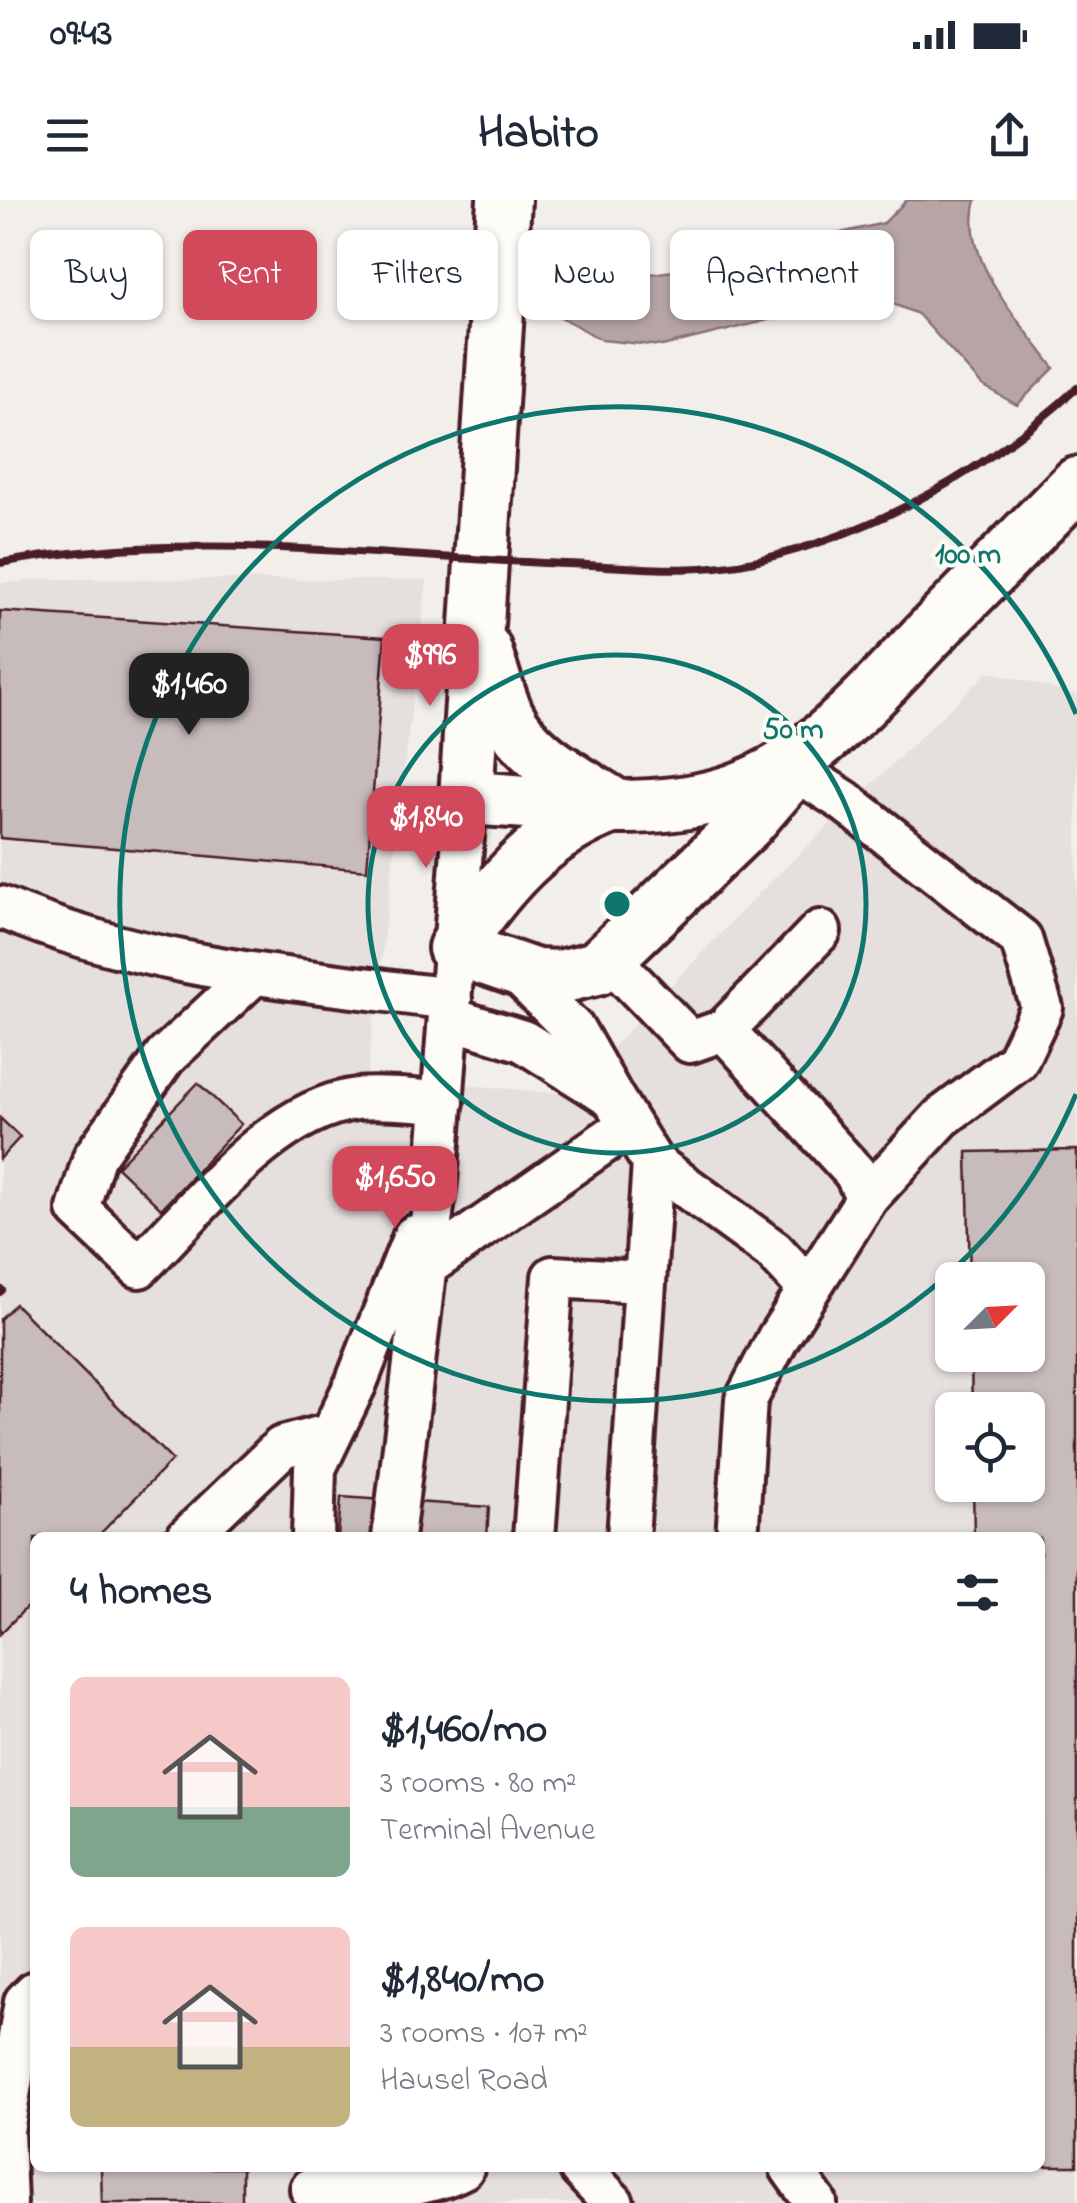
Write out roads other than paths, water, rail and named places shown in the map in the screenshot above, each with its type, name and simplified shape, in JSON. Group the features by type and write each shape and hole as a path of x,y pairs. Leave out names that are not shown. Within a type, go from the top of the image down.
{"main road":[{"path":"504,200 466,798 616,806 684,803 725,794 806,756"},
{"path":"452,989 509,966 536,976 560,978 584,973 609,958 748,823 806,756 1077,484"},
{"path":"476,625 507,716 520,736 556,766 616,806"},
{"path":"452,989 494,891 524,860 584,817 616,806"}],"street":[{"path":"738,1532 746,1400 809,1289 867,1198 942,1117 1017,1061 1042,1008 1022,939 844,800 806,756"},
{"path":"394,1532 436,1182 466,798"},
{"path":"0,907 57,932 188,965 452,989 621,1111"},
{"path":"609,958 690,1042 724,1030 820,931"},
{"path":"509,966 575,1032 653,1163 774,1251 809,1289"},
{"path":"254,974 165,1057 94,1156 78,1209 140,1267 269,1138 316,1110 358,1099 443,1102"},
{"path":"724,1030 855,1173 867,1198"},
{"path":"426,1268 621,1111"},
{"path":"628,1532 653,1163"},
{"path":"312,1532 315,1468 436,1182"},
{"path":"534,1532 553,1277 644,1282"},
{"path":"194,1532 282,1447 332,1434"},
{"path":"6,2203 4,2131 20,2006"},
{"path":"311,2187 414,2184 455,2172"},
{"path":"584,2172 612,2203"},
{"path":"794,2172 816,2203"}],"railway":[{"path":"0,563 70,553 212,547 660,569 731,565 843,534 926,496 1004,447 1077,388"}]}
